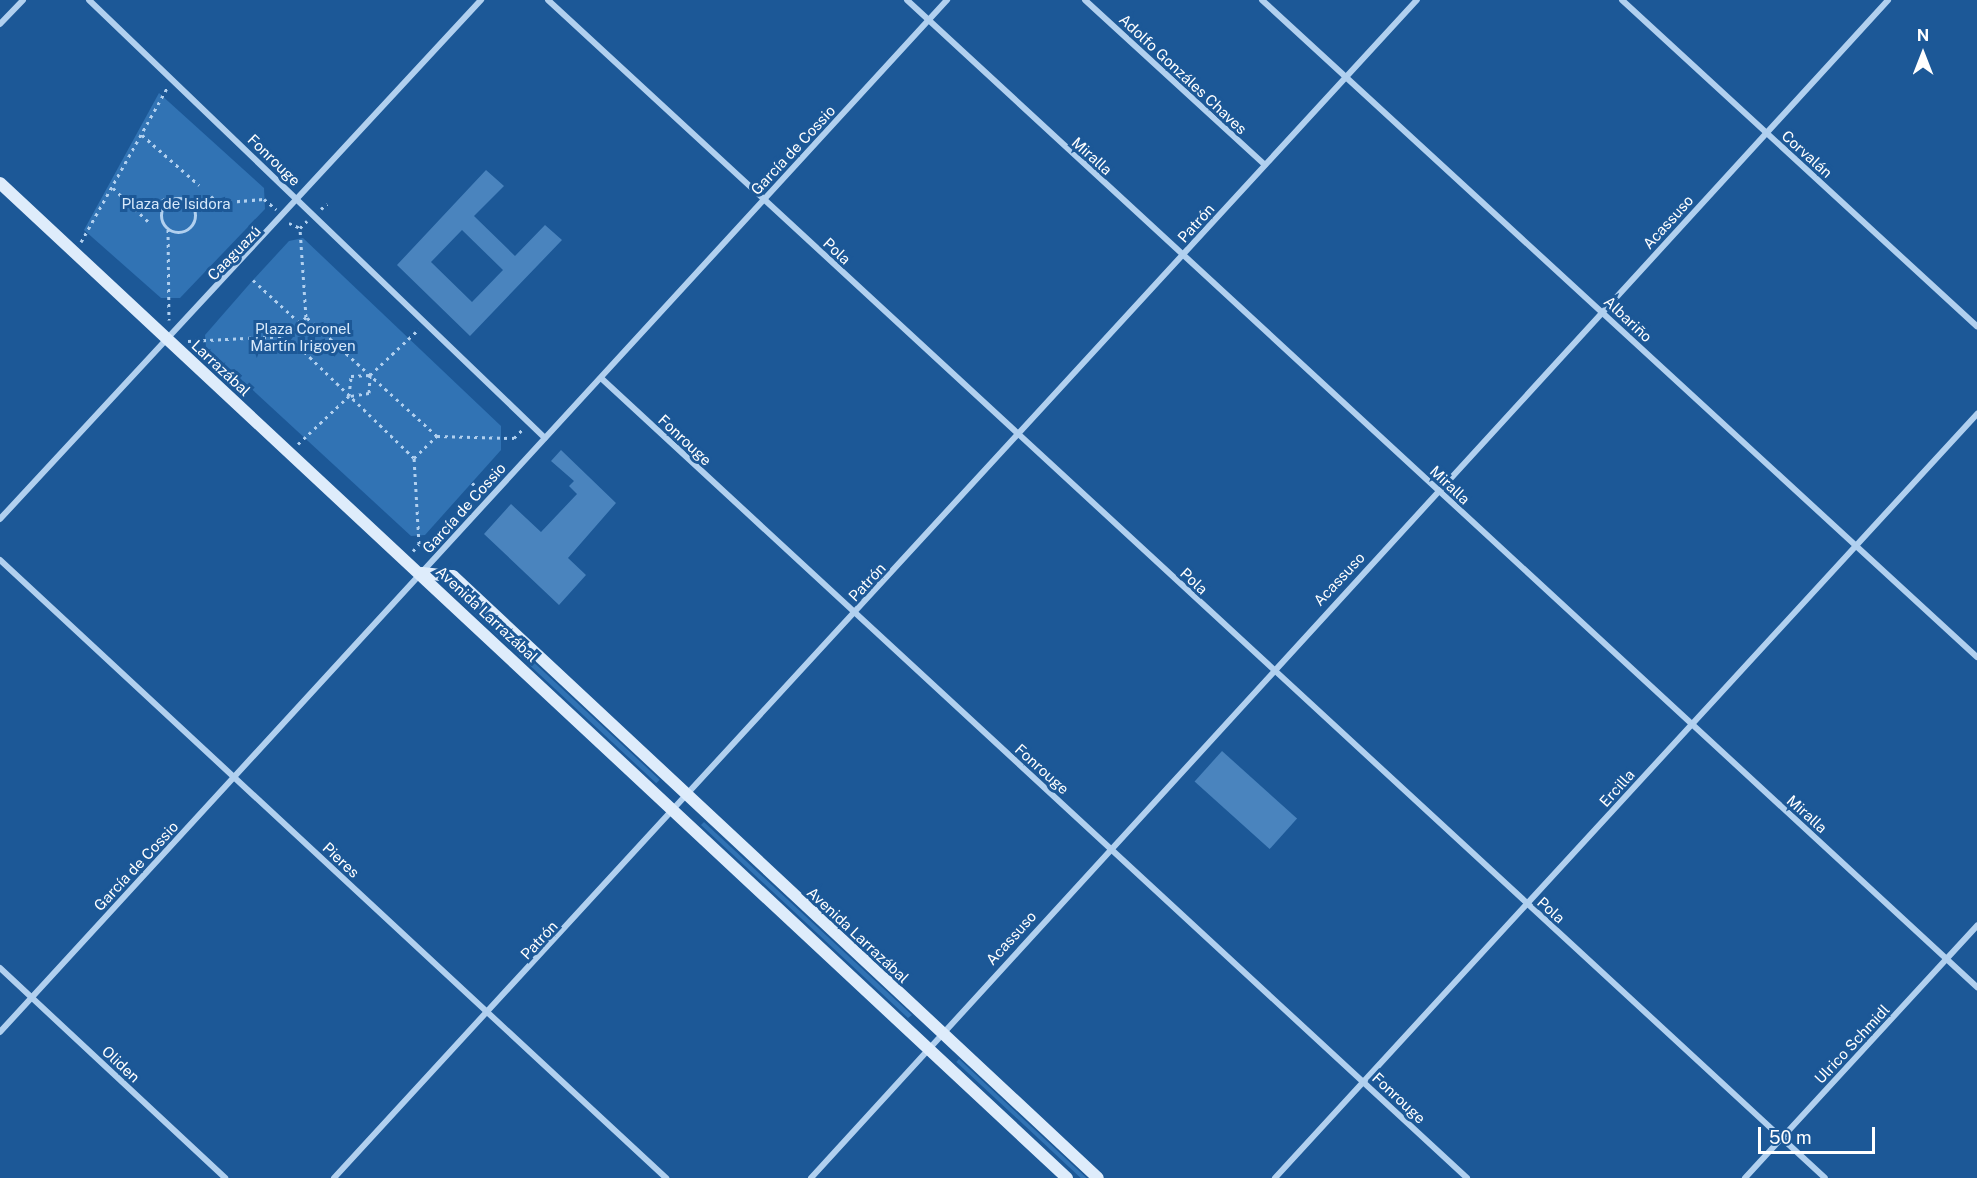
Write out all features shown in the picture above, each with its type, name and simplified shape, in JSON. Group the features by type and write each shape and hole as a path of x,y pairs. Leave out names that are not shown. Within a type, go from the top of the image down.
{"street":[{"path":"0,24 23,0"},
{"name":"Fonrouge","path":"89,0 428,323 544,438"},
{"name":"Caaguazú","path":"0,519 300,202 481,0"},
{"name":"Pola","path":"548,0 1825,1178"},
{"name":"Miralla","path":"907,0 1977,987"},
{"name":"García de Cossio","path":"0,1032 948,0"},
{"name":"Adolfo Gonzáles Chaves","path":"1085,0 1264,165"},
{"name":"Albariño","path":"1262,0 1977,657"},
{"name":"Patrón","path":"334,1178 1417,0"},
{"name":"Corvalán","path":"1622,0 1977,326"},
{"name":"Acassuso","path":"811,1178 940,1032 1888,0"},
{"name":"Larrazábal","path":"0,183 74,254 422,573"},
{"name":"Fonrouge","path":"601,378 1467,1178"},
{"name":"Ercilla","path":"1275,1178 1977,414"},
{"name":"Pieres","path":"0,560 666,1178"},
{"name":"Avenida Larrazábal","path":"422,573 453,576 1098,1178"},
{"name":"Avenida Larrazábal","path":"422,573 673,811 1068,1178"},
{"name":"Ulrico Schmidl","path":"1745,1178 1977,926"},
{"name":"Oliden","path":"0,968 225,1178"}],"path":[{"path":"74,254 113,188 171,78"},
{"path":"141,135 199,185"},
{"path":"113,188 151,224"},
{"path":"211,196 218,203"},
{"path":"163,198 165,204 161,214 170,240 168,339 288,336 306,317"},
{"path":"165,204 182,199 192,205 264,199 284,218 300,228"},
{"path":"300,228 327,204"},
{"path":"168,229 179,232 190,227 192,205"},
{"path":"300,228 306,317 437,436 514,438 530,423"},
{"path":"164,235 170,240"},
{"path":"253,280 300,323"},
{"path":"349,396 351,376 369,375 428,323"},
{"path":"288,336 414,458 419,544 406,558"},
{"path":"290,453 349,396 369,393 369,375"},
{"path":"414,458 437,436"},
{"path":"472,483 490,496"}],"green space":[{"name":"Plaza de Isidora","path":"159,93 264,188 265,209 180,298 161,298 84,230"},
{"name":"Plaza Coronel Martín Irigoyen","path":"303,238 501,426 501,450 425,535 411,536 206,347 205,335 253,280 289,241"},
{"path":"452,586 660,780 656,783 449,590"},
{"path":"704,822 912,1015 908,1018 701,825"},
{"path":"959,1059 1087,1178 1081,1178 956,1062"}],"building":[{"path":"486,170 504,186 474,216 515,256 545,225 562,240 470,336 397,265","holes":["462,230 503,270 472,302 431,262"]},
{"path":"561,450 616,503 568,558 586,575 559,605 484,534 511,504 541,532 577,494 569,486 574,481 551,461"},
{"path":"1222,751 1297,819 1270,849 1195,781"}]}
